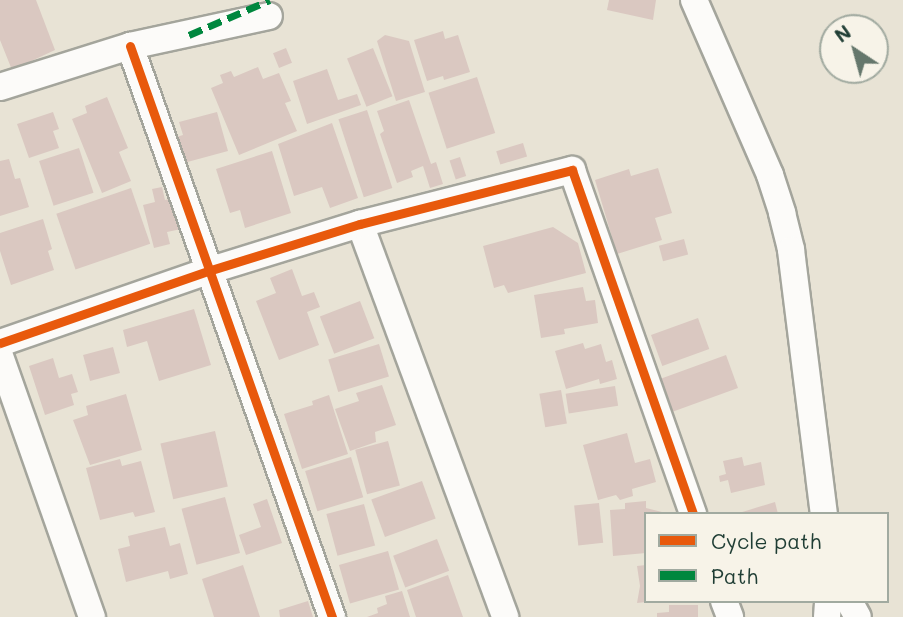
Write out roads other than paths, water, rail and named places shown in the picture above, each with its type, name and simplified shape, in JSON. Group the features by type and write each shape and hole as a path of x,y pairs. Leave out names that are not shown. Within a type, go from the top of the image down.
{"street":[{"path":"701,5 770,175 791,250 824,512"},
{"path":"0,88 130,46 269,16"},
{"path":"130,46 332,617"},
{"path":"0,343 211,270 360,224 572,170 692,512"},
{"path":"360,224 505,617"},
{"path":"0,356 92,617"}]}
